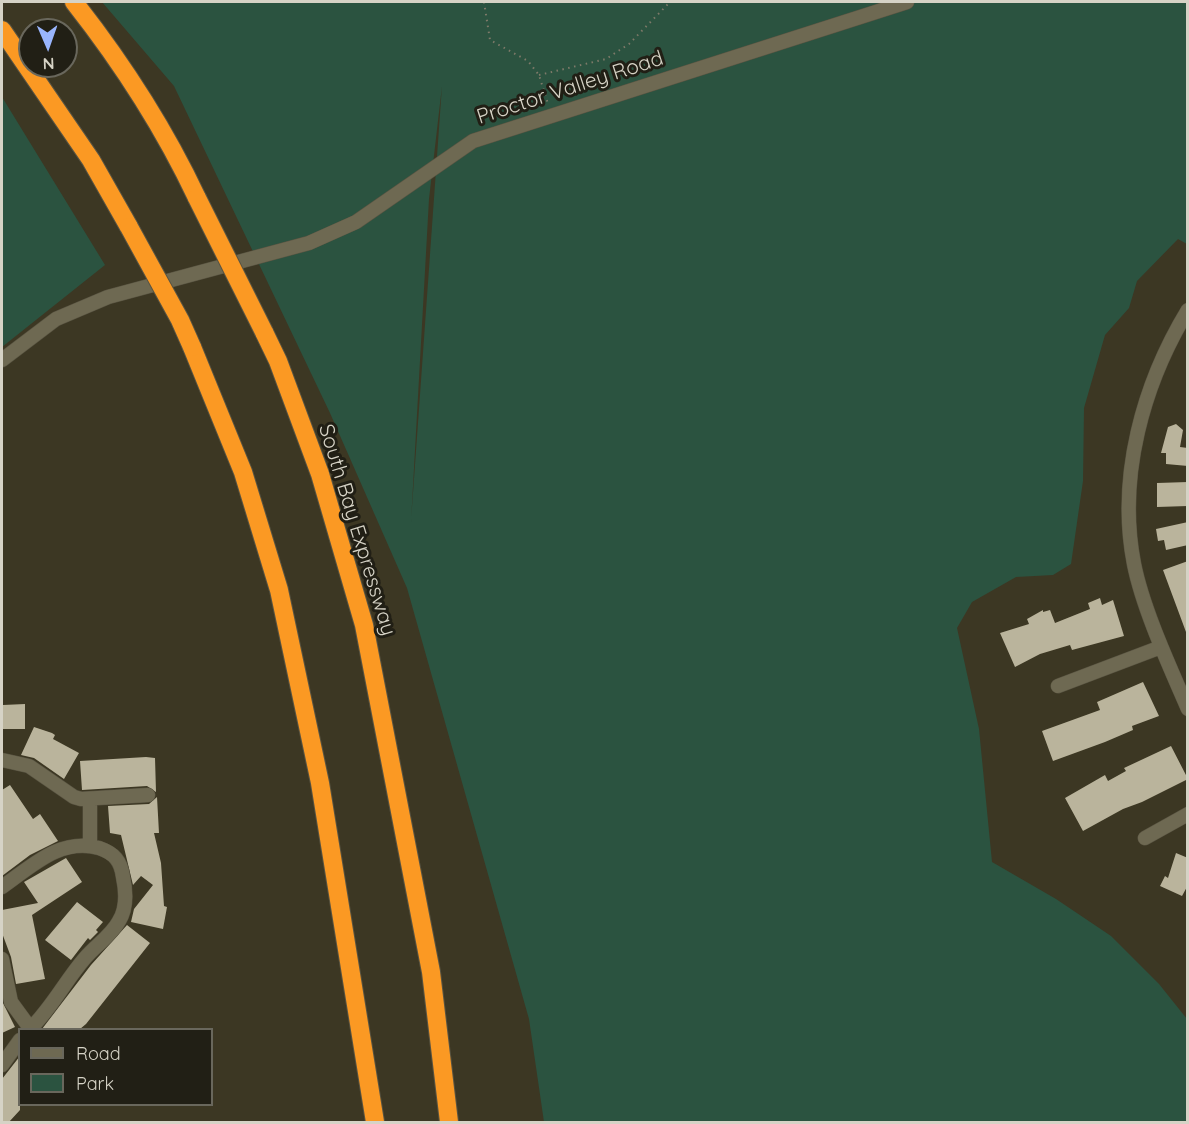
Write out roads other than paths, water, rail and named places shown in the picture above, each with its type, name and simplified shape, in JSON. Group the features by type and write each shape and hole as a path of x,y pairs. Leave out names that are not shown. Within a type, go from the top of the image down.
{"highway":[{"name":"South Bay Expressway","path":"74,2 145,102 197,198 278,362 320,474 364,625 431,972 449,1122"},
{"path":"2,30 92,160 180,320 243,472 279,590 320,783 375,1122"}],"street":[{"name":"Proctor Valley Road","path":"2,360 56,319 108,297 309,243 346,226 473,141 907,2"},
{"path":"1188,310 1168,344 1151,386 1139,429 1132,474 1130,520 1134,565 1161,647 1188,709"},
{"path":"1058,686 1161,647"},
{"path":"2,760 29,766 74,797 90,799 148,795"},
{"path":"90,799 90,846"},
{"path":"1145,838 1188,814"},
{"path":"2,887 51,853 71,846 90,846 110,852 120,864 125,885 124,908 120,921 85,958 39,1021 31,1028"},
{"path":"2,959 11,1002 29,1028"},
{"path":"2,1065 18,1043"}]}
